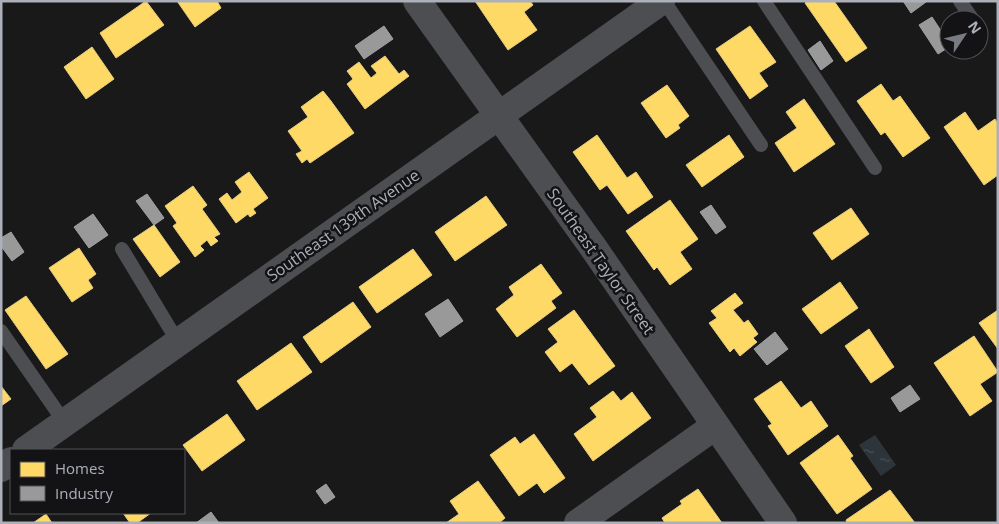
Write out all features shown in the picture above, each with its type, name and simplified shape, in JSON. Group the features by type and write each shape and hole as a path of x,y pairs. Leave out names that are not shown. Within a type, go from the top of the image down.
{"street":[{"name":"Southeast Taylor Street","path":"417,1 595,250 783,523"},
{"name":"Southeast 139th Avenue","path":"27,449 663,1"},
{"path":"578,523 715,426"}],"lane":[{"path":"663,1 761,145"},
{"path":"764,1 875,168"},
{"path":"122,249 178,342"},
{"path":"1,330 65,423"}],"water":[{"path":"875,435 896,465 881,476 859,445"}],"building: Homes":[{"path":"146,1 164,25 116,58 100,33"},
{"path":"177,1 217,1 221,8 195,27"},
{"path":"475,1 530,1 533,5 524,12 537,30 508,50"},
{"path":"807,1 834,1 867,48 846,62 805,3"},
{"path":"750,26 776,62 759,73 768,86 750,99 716,49"},
{"path":"92,47 114,79 86,99 64,67"},
{"path":"385,56 399,74 404,70 409,76 365,109 347,84 353,79 347,71 359,62 371,78 377,73 371,66"},
{"path":"881,84 893,101 900,96 930,138 903,157 885,132 881,135 857,101"},
{"path":"667,85 689,116 678,125 680,128 666,138 641,103"},
{"path":"323,91 354,133 310,163 307,159 302,163 296,154 302,151 288,131 308,117 301,107"},
{"path":"804,99 835,144 794,172 775,143 797,128 786,112"},
{"path":"965,112 978,131 995,119 998,124 998,175 984,185 944,127"},
{"path":"597,135 627,178 636,172 653,197 628,214 607,185 600,190 573,152"},
{"path":"729,135 744,157 702,187 686,165"},
{"path":"249,172 268,198 253,209 256,213 250,217 248,214 236,223 219,199 227,193 232,200 242,192 235,182"},
{"path":"193,186 207,205 202,209 220,234 214,237 218,241 211,246 207,240 200,246 204,250 195,257 173,226 177,223 165,206"},
{"path":"486,196 507,225 455,261 435,232"},
{"path":"670,200 698,239 680,252 692,269 670,285 657,267 654,270 626,231"},
{"path":"851,208 869,234 832,260 813,233"},
{"path":"154,225 180,262 160,277 133,239"},
{"path":"79,248 96,274 88,280 93,288 72,302 49,268"},
{"path":"413,249 432,275 377,313 359,287"},
{"path":"541,264 562,293 551,301 556,308 517,337 496,309 514,295 509,287"},
{"path":"840,282 858,308 821,334 802,309"},
{"path":"735,293 743,303 733,310 744,323 748,320 758,334 753,338 757,342 740,356 734,348 730,352 709,323 717,318 711,311"},
{"path":"26,296 68,354 46,369 5,310"},
{"path":"353,302 371,327 321,363 303,337"},
{"path":"574,310 615,366 589,385 572,363 560,372 545,352 558,342 548,329"},
{"path":"998,310 998,349 979,323"},
{"path":"869,329 894,367 871,383 845,346"},
{"path":"974,336 998,372 980,384 992,401 970,416 934,363"},
{"path":"291,343 312,372 257,410 237,381"},
{"path":"781,381 801,408 811,401 828,426 788,455 768,426 772,424 754,399"},
{"path":"1,386 11,399 1,406"},
{"path":"613,391 621,401 632,392 651,418 593,461 574,434 597,417 590,408"},
{"path":"227,414 245,440 202,471 183,445"},
{"path":"534,434 565,478 544,493 537,483 519,496 490,455 515,437 520,444"},
{"path":"838,435 853,456 850,458 872,489 837,514 800,463"},
{"path":"478,481 505,518 499,523 446,523 459,514 450,501"},
{"path":"698,489 722,523 665,523 662,518 682,504 680,501"},
{"path":"890,490 915,523 847,523 846,520"},
{"path":"46,514 52,523 33,523"},
{"path":"124,514 150,514 137,523 130,523"}],"building: Industry":[{"path":"903,1 926,1 926,2 911,13"},
{"path":"932,17 939,28 939,53 938,54 919,25"},
{"path":"384,26 393,39 364,59 355,46"},
{"path":"820,41 833,61 821,70 808,50"},
{"path":"147,194 164,218 154,225 136,201"},
{"path":"711,205 726,227 716,234 700,212"},
{"path":"93,214 108,235 89,248 74,227"},
{"path":"11,232 24,252 12,261 1,246 1,238"},
{"path":"448,299 463,321 440,337 425,314"},
{"path":"775,332 788,349 767,365 754,349"},
{"path":"910,385 920,399 900,412 891,398"},
{"path":"326,484 335,497 325,504 316,491"},
{"path":"211,512 219,523 196,523"}]}
